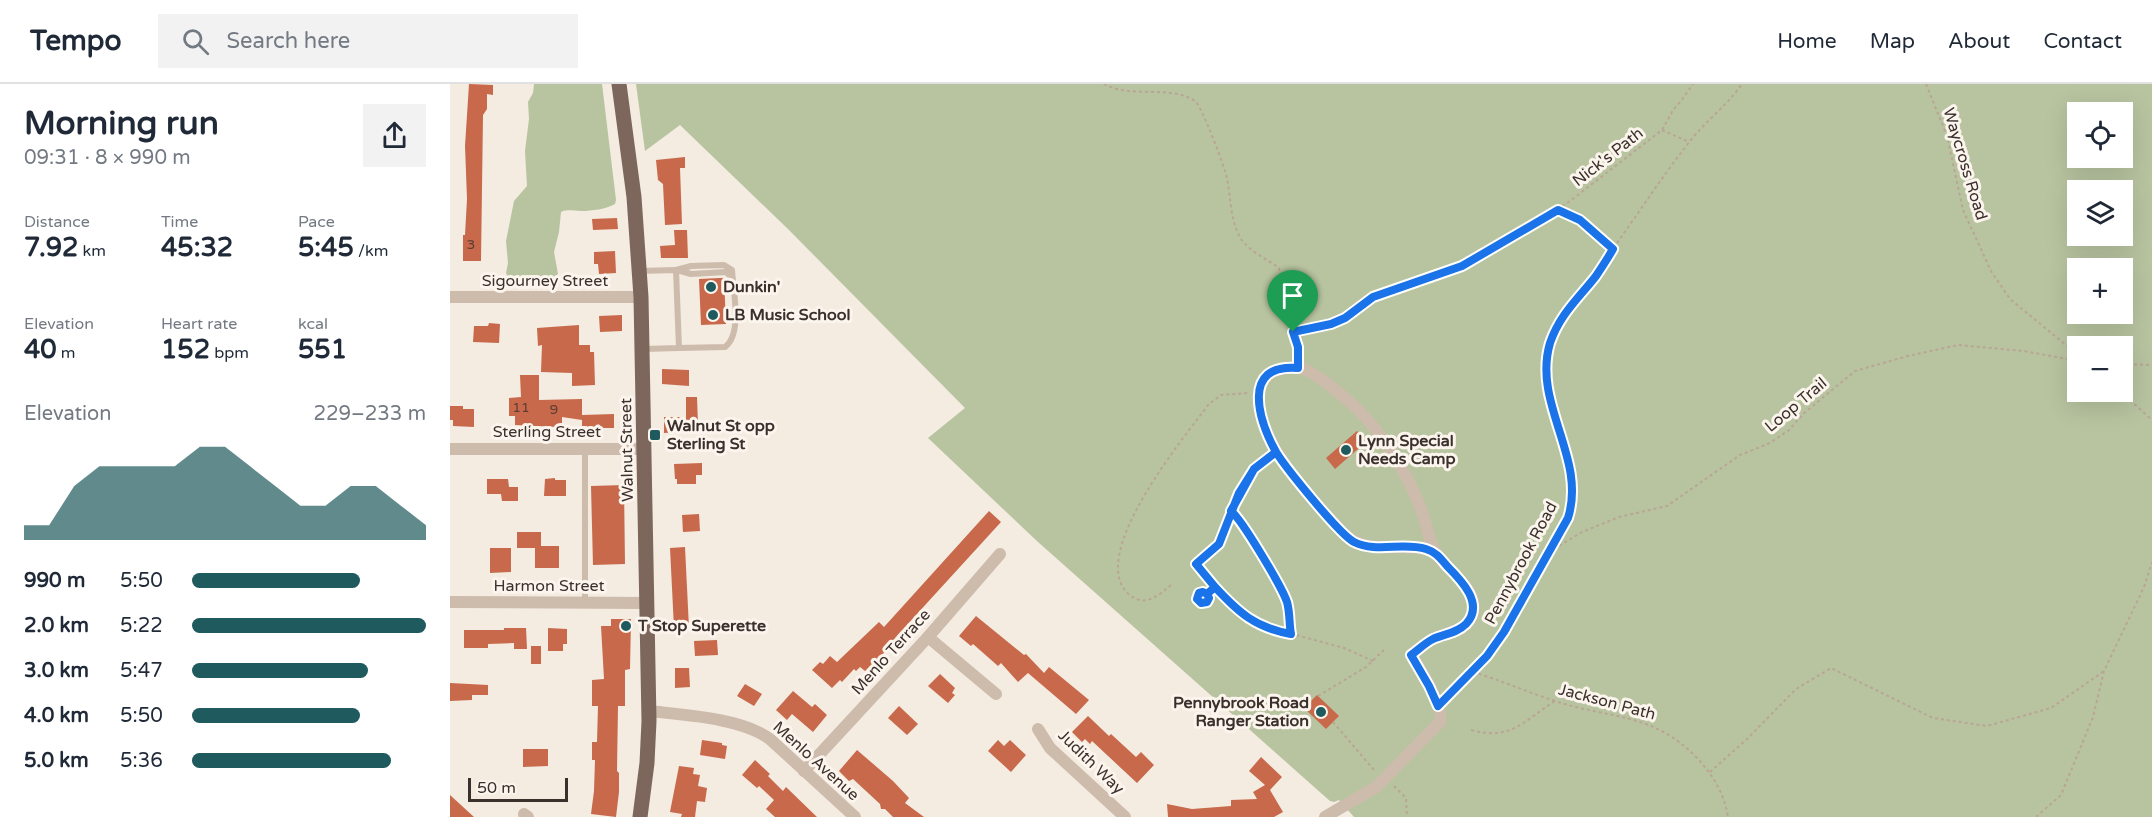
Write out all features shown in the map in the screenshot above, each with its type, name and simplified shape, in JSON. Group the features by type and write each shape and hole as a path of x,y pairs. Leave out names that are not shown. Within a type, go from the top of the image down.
{"main road":[{"name":"Walnut Street","path":"619,84 634,197 643,349 649,711 647,763 640,817"}],"street":[{"name":"Sigourney Street","path":"450,297 641,297"},
{"path":"1298,368 1284,368 1267,376 1258,393 1265,430 1276,452 1291,473 1353,541 1370,546 1415,547 1434,552"},
{"name":"Pennybrook Road","path":"1298,368 1317,377 1370,423 1392,453 1421,507 1434,552 1459,578 1470,594 1472,615 1465,626 1429,641 1411,655 1438,706"},
{"name":"Sterling Street","path":"450,449 644,449"},
{"name":"Menlo Terrace","path":"804,771 928,637 1000,554"},
{"name":"Harmon Street","path":"450,602 648,603"},
{"path":"928,637 996,694"},
{"path":"1325,817 1358,799 1384,779 1440,722 1441,714 1438,706"},
{"name":"Menlo Avenue","path":"649,711 737,724 753,729 771,740 855,817"},
{"name":"Judith Way","path":"1038,729 1050,748 1125,817"}],"lane":[{"path":"639,271 726,265 732,270 736,322 732,341 723,348 643,349"},
{"path":"676,270 679,348"},
{"path":"585,449 585,603"},
{"path":"1438,706 1451,694"}],"path":[{"path":"1104,84 1127,90 1180,92 1196,103 1227,177 1231,205 1240,237 1247,246 1280,268 1298,347 1298,368"},
{"name":"Nick's Path","path":"1293,332 1331,324 1345,318 1373,297 1462,266 1558,210 1662,130 1673,110 1693,84"},
{"name":"Pennybrook Road","path":"1451,694 1487,656 1504,632 1568,518 1573,498 1570,470 1547,389 1546,372 1550,345 1558,323 1596,275 1689,142 1721,110 1742,84"},
{"name":"Waycross Road","path":"1926,84 1947,136 1963,210 1991,271 2010,299 2067,346"},
{"path":"1662,130 1689,142"},
{"path":"1558,210 1580,220 1613,249"},
{"name":"Loop Trail","path":"1548,553 1582,532 1619,517 1666,507 1740,455 1770,443 1790,430 1803,414 1855,371 1959,345 2024,351 2067,359"},
{"path":"2133,364 2152,365"},
{"path":"1171,585 1151,599 1140,600 1129,595 1119,584 1116,566 1131,521 1154,478 1209,404 1227,394 1258,393"},
{"path":"2132,402 2152,420"},
{"path":"1276,452 1254,469 1231,511 1219,544 1196,564 1230,604 1256,624 1344,648 1373,661"},
{"path":"1231,511 1240,521 1287,602 1291,634"},
{"path":"2036,817 2061,795 2093,717 2104,671 2144,587 2152,562"},
{"path":"1207,594 1215,587"},
{"path":"1318,696 1366,668 1384,650"},
{"path":"1710,772 1747,739 1796,688 1831,668 1933,718 1987,726 2051,708 2104,671"},
{"name":"Jackson Path","path":"1473,672 1513,684 1555,701 1620,716 1673,736 1710,772 1722,794 1728,817"},
{"path":"1471,730 1493,733 1517,729 1555,701"},
{"path":"1333,722 1384,779 1406,798 1407,817"}],"green space":[{"path":"534,84 602,84 616,200 615,204 590,211 561,212 554,252 558,274 548,281 535,283 509,279 506,273 508,263 506,241 514,201 527,186 525,151 529,119 528,102 533,93"},
{"path":"636,84 2152,84 2152,817 1354,817 1339,800 1330,801 1038,542 928,438 965,408 788,229 680,125 645,151"}],"building":[{"path":"469,84 493,85 493,95 487,94 487,109 483,115 481,261 463,261 467,199 465,146"},
{"path":"685,157 685,168 680,168 682,224 665,225 663,184 658,180 656,160"},
{"path":"617,218 618,229 593,230 592,219"},
{"path":"674,230 687,230 688,258 661,258 660,246 675,245"},
{"path":"615,251 616,273 599,274 598,264 594,264 594,252"},
{"path":"724,278 726,324 701,325 699,279"},
{"path":"622,315 622,331 600,332 599,316"},
{"path":"489,323 500,324 499,343 473,342 474,326 488,326"},
{"path":"579,325 579,345 590,345 590,352 594,352 595,385 572,386 572,373 541,372 542,345 538,346 537,328"},
{"path":"662,369 689,370 689,386 662,384"},
{"path":"520,375 539,375 539,400 582,399 582,420 562,417 562,424 557,424 557,427 515,425 515,416 509,416 509,398 521,397"},
{"path":"686,397 697,397 698,425 686,425"},
{"path":"450,406 474,409 474,427 453,426 453,420 450,420"},
{"path":"614,414 614,428 582,426 582,415"},
{"path":"664,417 682,417 682,432 664,433"},
{"name":"Lynn Special Needs Camp","path":"1357,431 1367,441 1335,469 1326,458"},
{"path":"702,463 702,475 696,475 696,484 677,484 674,464"},
{"path":"555,478 555,480 566,480 566,496 544,496 545,479"},
{"path":"487,479 508,479 509,487 518,487 518,501 502,501 501,494 487,494"},
{"path":"624,485 625,564 593,565 591,486"},
{"path":"989,511 1001,522 895,638 897,640 865,671 860,667 856,671 854,669 842,682 840,680 832,688 812,670 820,662 823,664 830,656 837,662 879,622 884,627"},
{"path":"699,514 700,531 683,532 682,515"},
{"path":"517,532 541,532 541,546 559,546 559,568 535,568 535,548 517,548"},
{"path":"685,547 689,628 674,628 670,548"},
{"path":"490,548 511,548 511,572 490,573"},
{"path":"976,616 1024,655 1026,654 1044,673 1049,667 1089,700 1076,714 1028,673 1018,682 1001,663 998,666 973,644 971,646 959,636"},
{"path":"611,619 631,619 630,669 625,670 625,706 618,706 619,792 616,817 591,814 595,760 592,760 592,742 597,742 598,706 592,706 592,680 604,679 601,626 611,626"},
{"path":"504,628 526,628 527,649 514,649 514,643 488,644 488,648 464,648 464,630 504,630"},
{"path":"548,628 567,629 567,644 563,644 563,651 548,651"},
{"path":"717,640 718,655 695,656 694,641"},
{"path":"531,646 541,646 541,664 531,664"},
{"path":"675,668 689,668 690,687 675,688"},
{"path":"940,674 955,688 952,693 955,695 948,703 928,686"},
{"path":"450,683 488,685 488,695 472,695 472,700 450,701"},
{"path":"745,684 762,694 754,706 737,696"},
{"path":"793,691 812,707 815,704 827,715 813,732 792,714 787,720 776,710"},
{"name":"Pennybrook Road Ranger Station","path":"1317,695 1339,716 1326,729 1304,708"},
{"path":"899,706 918,724 907,735 888,718"},
{"path":"1088,716 1136,757 1141,752 1154,765 1137,783 1092,741 1090,744 1085,739 1082,742 1072,732"},
{"path":"702,740 727,746 725,759 700,755"},
{"path":"998,740 1004,746 1010,740 1026,755 1011,772 988,751"},
{"path":"523,749 548,749 548,766 523,767"},
{"path":"857,750 909,798 905,803 924,817 893,817 885,809 881,809 880,804 853,779 849,781 839,771"},
{"path":"1261,757 1282,777 1270,790 1283,812 1274,817 1168,817 1167,804 1192,809 1231,806 1231,800 1257,799 1253,792 1265,785 1249,771"},
{"path":"755,760 783,791 786,787 817,817 775,817 766,809 774,800 742,775"},
{"path":"679,766 694,768 693,774 700,775 698,786 707,788 705,802 697,801 695,817 681,817 682,814 670,812"},
{"path":"450,795 474,817 450,817"}],"place":[{"name":"Dunkin'","path":"711,287"},
{"name":"LB Music School","path":"713,315"},
{"name":"Walnut St opp Sterling St","path":"655,435"},
{"name":"Lynn Special Needs Camp","path":"1346,450"},
{"name":"T Stop Superette","path":"626,626"},
{"name":"Pennybrook Road Ranger Station","path":"1321,712"}],"route":[{"path":"1293,332 1298,347 1298,368 1284,368 1267,376 1258,393 1265,430 1276,452 1254,469 1239,493 1231,511 1219,544 1196,564 1215,587 1207,594 1199,593 1197,599 1201,603 1207,602 1209,598 1207,594 1215,587 1230,604 1256,624 1291,634 1287,602 1237,516 1231,511 1239,493 1250,474 1254,469 1258,465 1276,452 1291,473 1350,539 1370,546 1415,547 1434,552 1468,591 1473,602 1473,611 1465,626 1429,641 1411,655 1438,706 1487,656 1504,632 1568,518 1573,489 1565,449 1547,389 1546,372 1550,345 1558,323 1566,310 1586,288 1613,249 1580,220 1569,213 1558,210 1462,266 1373,297 1345,318 1331,324 1293,332"}]}
